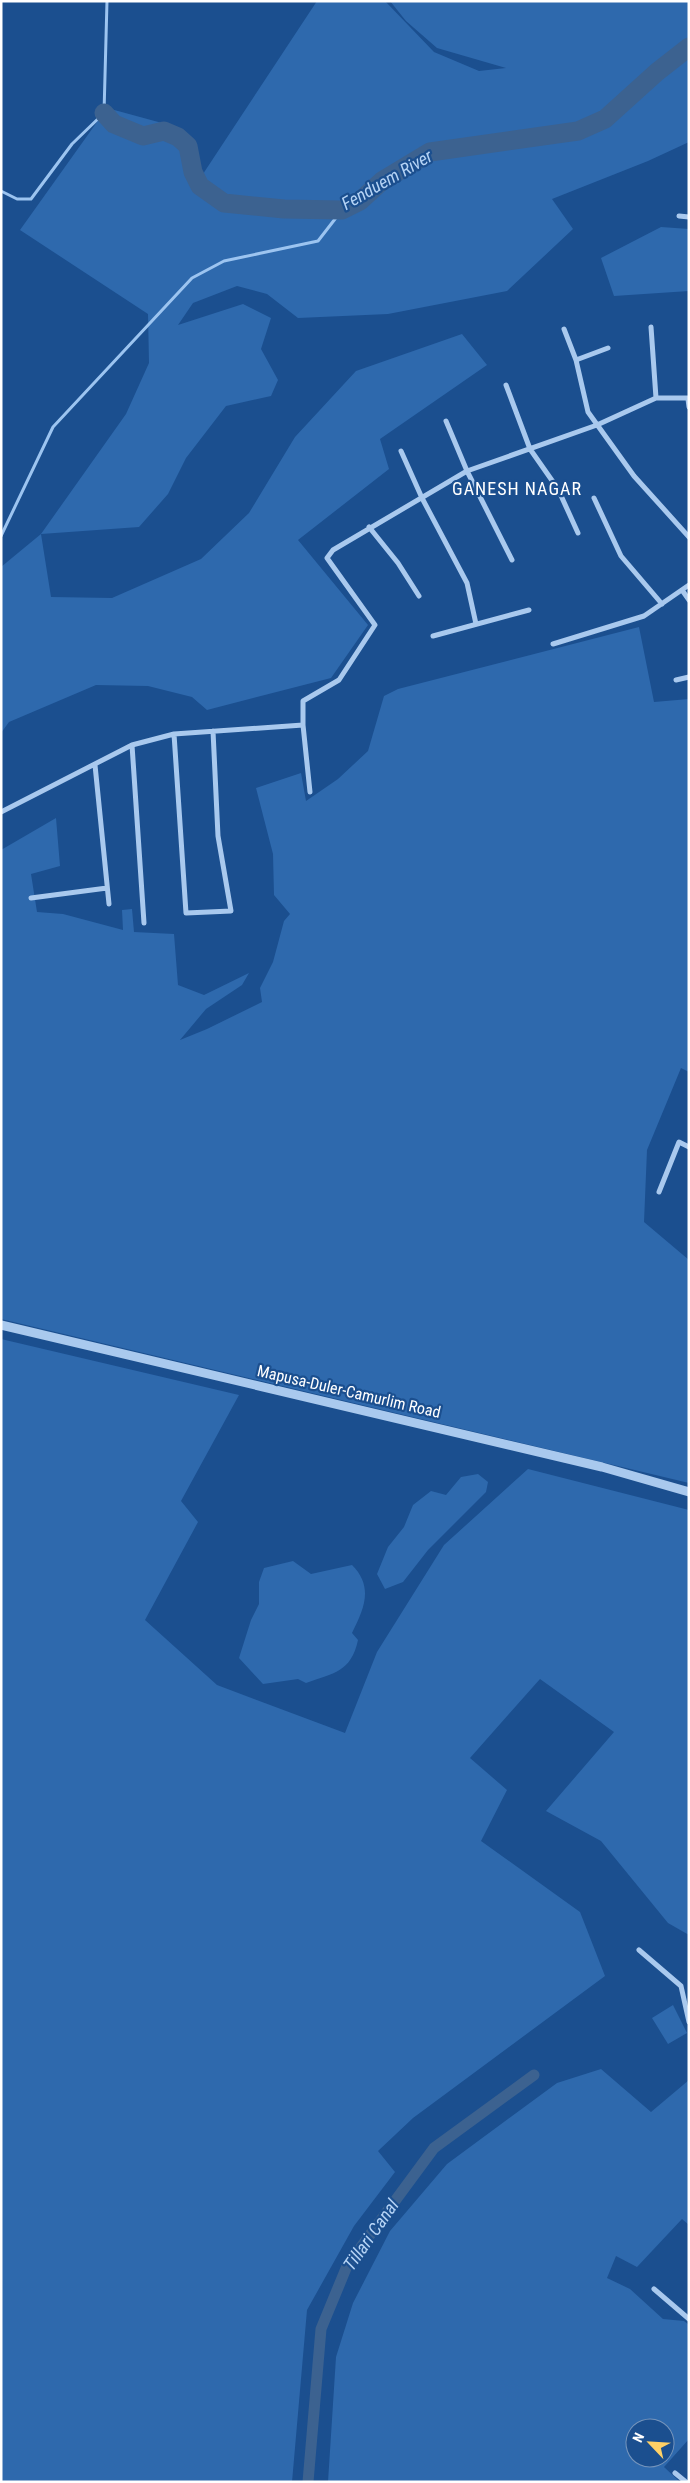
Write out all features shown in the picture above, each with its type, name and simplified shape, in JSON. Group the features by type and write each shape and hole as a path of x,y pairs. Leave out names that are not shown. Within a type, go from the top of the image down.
{"street":[{"path":"679,216 689,217"},
{"path":"651,327 656,398"},
{"path":"564,329 576,360 588,412 634,476 689,537"},
{"path":"576,360 608,348"},
{"path":"506,384 530,449 558,489 578,533"},
{"path":"310,792 303,725 303,701 340,680 375,625 327,558 333,550 369,527 467,471 597,425 656,398 688,399 689,407"},
{"path":"446,421 467,471 512,560"},
{"path":"401,451 422,498 467,583 476,624"},
{"path":"594,498 621,556 662,604"},
{"path":"369,527 398,563 418,596"},
{"path":"553,644 644,616 689,585"},
{"path":"682,590 689,600"},
{"path":"433,636 529,610"},
{"path":"676,680 689,678"},
{"path":"1,812 132,745 174,734 303,725"},
{"path":"174,734 186,913 231,911 218,836 213,732"},
{"path":"132,745 144,923"},
{"path":"94,765 109,904"},
{"path":"31,898 107,888"},
{"path":"659,1192 679,1142 689,1147"},
{"name":"Mapusa-Duler-Camurlim Road","path":"1,1326 602,1467 689,1492"},
{"path":"639,1950 681,1986 687,1996 689,2022"},
{"path":"654,2289 689,2318"},
{"path":"675,2473 686,2482"}],"shaded area":[{"path":"317,1 385,1 434,52 479,71 506,68 437,48 406,21 390,1 689,1 689,142 648,161 552,199 573,229 507,291 388,314 298,318 267,294 237,286 193,303 178,325 243,304 271,318 261,349 278,380 271,396 226,406 186,458 168,494 139,527 41,534 126,414 149,363 148,314 20,230 107,108 162,123 191,139 201,177"},
{"path":"661,227 689,229 689,291 614,296 601,258"},
{"path":"462,334 487,365 380,439 389,469 298,540 368,625 331,678 207,710 192,697 148,686 96,685 9,722 1,733 1,567 41,534 51,597 112,598 201,559 249,513 295,437 356,371"},
{"path":"639,627 654,702 689,699 689,1072 681,1068 647,1150 644,1222 689,1260 689,1483 1,1319 1,850 56,818 60,866 31,874 37,912 63,914 123,930 122,910 132,909 134,932 174,934 178,985 204,995 249,973 242,985 206,1009 180,1040 262,1002 260,988 273,962 284,921 290,914 274,895 273,854 256,788 301,773 306,801 338,779 368,751 384,696 398,689"},
{"path":"1,1339 239,1395 181,1501 198,1522 145,1620 217,1685 345,1733 377,1652 444,1545 528,1469 689,1510 689,1935 668,1923 601,1841 546,1811 614,1732 540,1679 470,1758 507,1790 481,1841 580,1912 605,1976 413,2118 378,2151 395,2172 354,2226 307,2310 292,2482 1,2482"},
{"path":"478,1474 488,1482 486,1492 428,1550 403,1582 385,1589 377,1574 388,1547 404,1527 413,1505 431,1491 446,1495 461,1477"},
{"path":"293,1561 311,1574 352,1565 359,1573 365,1590 365,1598 352,1633 358,1640 351,1659 340,1670 306,1683 298,1679 263,1684 239,1658 251,1620 259,1604 259,1582 264,1568"},
{"path":"673,2005 687,2033 668,2044 652,2018"},
{"path":"601,2069 651,2112 689,2080 689,2225 682,2219 637,2267 616,2256 607,2278 630,2289 663,2319 684,2321 689,2325 689,2439 675,2455 675,2418 625,2418 625,2468 665,2468 680,2482 328,2482 336,2357 353,2303 390,2231 447,2164 557,2083"}],"waterway":[{"path":"1,191 17,199 31,199 72,144 104,113 107,1"},
{"name":"Fenduem River","path":"104,113 114,124 143,136 164,131 178,137 188,146 193,172 200,186 224,203 284,209 342,210 360,201 382,181 430,152 578,131 605,119 657,72 689,47"},
{"path":"1,536 53,427 192,278 224,261 318,241 342,210"},
{"name":"Tillari Canal","path":"308,2482 321,2329 347,2266 434,2148 534,2075"}],"district":[{"name":"GANESH NAGAR","path":"517,489"}]}
